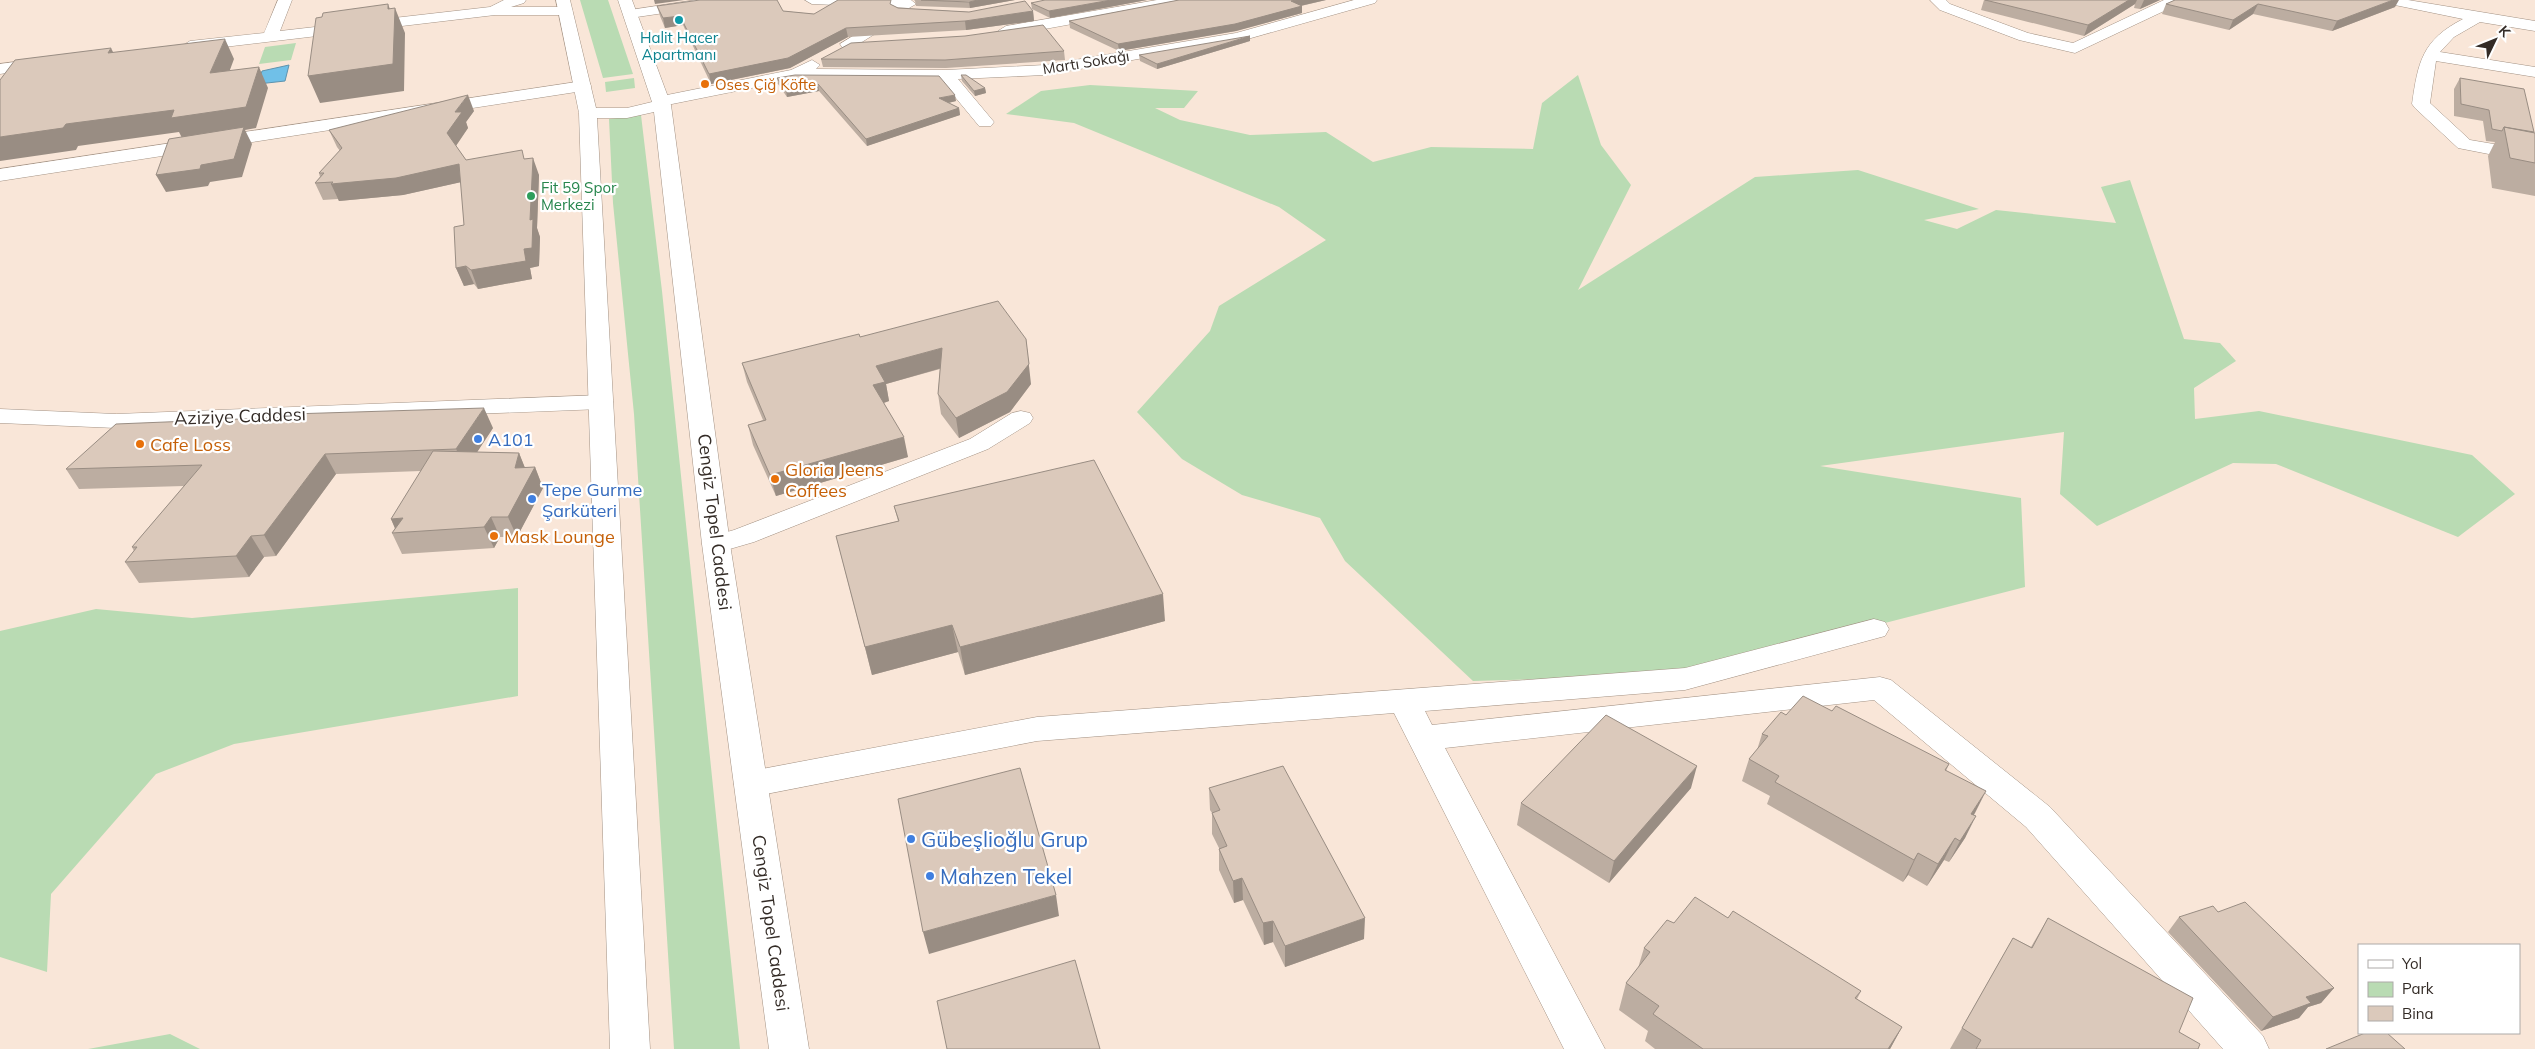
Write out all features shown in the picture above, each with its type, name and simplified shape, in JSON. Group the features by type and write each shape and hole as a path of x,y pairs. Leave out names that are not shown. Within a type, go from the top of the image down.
{"street":[{"path":"270,37 285,0"},
{"path":"499,10 498,7 519,0"},
{"path":"628,7 726,0"},
{"path":"812,0 911,7"},
{"path":"992,33 1036,27 1182,0"},
{"name":"Martı Sokağı","path":"796,74 946,75 1045,70 1227,38 1370,0"},
{"path":"1937,0 1945,7 2024,37 2075,48 2176,0"},
{"path":"2390,0 2423,8 2535,26"},
{"path":"171,49 499,10 500,12 564,5 586,100 630,1049"},
{"name":"Cengiz Topel Caddesi","path":"628,7 656,97 716,544 789,1049"},
{"path":"586,100 628,113 656,97 796,74 911,7"},
{"path":"2478,17 2453,29 2432,48 2421,104 2426,111 2464,144 2535,157"},
{"path":"848,44 878,42"},
{"path":"2430,55 2535,72"},
{"path":"0,86 6,68 62,62"},
{"path":"946,75 985,122"},
{"path":"0,174 616,96"},
{"name":"Aziziye Caddesi","path":"0,416 116,421 601,402"},
{"path":"716,544 744,536 979,444 1021,418"},
{"path":"751,784 1037,729 1685,679 1874,629"},
{"path":"1422,738 1880,688 2038,817 2249,1049"},
{"path":"1403,700 1585,1049"}],"green space":[{"path":"580,0 608,0 633,74 603,78"},
{"path":"296,43 291,60 259,64 265,47"},
{"path":"1578,75 1601,145 1631,185 1578,290 1755,177 1858,170 1979,209 1924,220 1957,229 1996,210 2116,223 2101,187 2130,180 2184,339 2220,343 2236,361 2194,388 2195,419 2259,411 2472,455 2515,494 2458,537 2276,464 2233,463 2097,526 2060,494 2064,432 1820,466 2021,498 2025,587 1683,675 1473,681 1345,561 1320,518 1242,495 1182,459 1137,412 1210,331 1219,306 1326,240 1279,207 1074,123 1006,114 1041,91 1090,85 1198,91 1184,108 1155,108 1180,120 1250,135 1326,132 1373,162 1431,147 1533,149 1542,103"},
{"path":"634,78 635,88 606,92 605,82"},
{"path":"641,115 662,291 740,1049 674,1049 634,414 613,203 609,119"},
{"path":"518,588 518,696 234,744 156,774 51,894 47,972 0,957 0,631 96,609 192,618"},
{"path":"170,1034 200,1049 88,1049"}],"water":[{"path":"289,65 285,81 258,84 262,71"}],"building":[{"path":"700,0 777,0 783,11 814,14 838,0 891,0 890,4 898,8 969,12 1025,1 1033,11 965,21 846,28 788,58 709,74 680,16 663,18 657,6"},
{"path":"921,0 978,0 969,2"},
{"path":"1045,0 1111,0 1049,11 1031,3"},
{"path":"1179,0 1296,0 1291,1 1302,6 1235,24 1118,44 1069,21"},
{"path":"1985,0 2129,0 2088,25"},
{"path":"2175,0 2393,0 2337,21 2258,4 2233,20 2166,4"},
{"path":"388,4 388,9 395,8 393,64 308,76 316,18 322,17 323,13"},
{"path":"1043,25 1064,51 945,60 821,59 851,43 965,36"},
{"path":"1250,36 1157,64 1139,55"},
{"path":"225,39 210,73 259,67 246,107 171,118 174,110 66,124 63,128 0,137 0,80 15,60 111,48 108,53"},
{"path":"795,75 939,76 955,95 939,98 959,108 866,139 818,84 786,90 777,78"},
{"path":"961,75 966,75 985,88 974,91"},
{"path":"2460,78 2524,89 2534,132 2504,127 2502,131 2492,129 2489,110 2461,104"},
{"path":"468,95 455,112 462,112 447,133 466,160 522,150 524,159 533,158 530,220 533,219 532,248 524,249 526,261 471,270 466,266 456,268 454,227 464,225 459,164 396,178 331,184 333,182 315,183 324,173 319,173 342,148 329,130"},
{"path":"244,127 234,159 201,165 200,169 156,175 169,139"},
{"path":"2504,127 2535,133 2535,163 2510,158"},
{"path":"998,301 1026,339 1029,364 1007,392 956,418 938,394 942,348 876,366 885,382 873,385 904,437 770,475 748,425 766,420 742,363 859,334 860,337"},
{"path":"484,408 456,449 325,454 264,535 251,536 236,556 125,562 137,547 132,547 202,465 66,469 116,424 289,417 291,414"},
{"path":"433,451 519,453 515,468 535,467 508,517 491,517 484,527 392,533 403,518 391,519"},
{"path":"1094,460 1163,594 960,647 952,625 865,647 836,536 899,521 894,506"},
{"path":"1803,696 1832,711 1836,706 1949,764 1945,770 1986,791 1971,814 1976,816 1960,841 1955,838 1938,864 1918,853 1914,860 1775,782 1779,776 1749,759 1768,736 1762,734 1781,712 1786,715"},
{"path":"1606,715 1697,766 1614,861 1521,803"},
{"path":"1283,766 1365,918 1285,946 1273,921 1263,923 1242,878 1233,881 1219,849 1227,846 1212,813 1220,810 1209,788"},
{"path":"1020,768 1056,895 923,932 898,799"},
{"path":"1695,897 1728,918 1733,911 1861,991 1855,998 1902,1027 1888,1049 1703,1049 1653,1014 1659,1006 1626,983 1650,952 1644,948 1667,920 1674,923"},
{"path":"2245,902 2334,988 2306,997 2311,1003 2273,1017 2179,917 2213,906 2218,912"},
{"path":"2048,918 2193,998 2179,1032 2200,1044 2198,1049 1976,1049 1981,1040 1962,1028 2013,938 2032,948"},
{"path":"1075,960 1100,1049 947,1049 937,1001"},
{"path":"2363,1034 2388,1034 2405,1049 2326,1049"}],"place":[{"name":"Halit Hacer Apartmanı","path":"679,20"},
{"name":"Oses Çiğ Köfte","path":"705,84"},
{"name":"Fit 59 Spor Merkezi","path":"531,196"},
{"name":"A101","path":"478,439"},
{"name":"Cafe Loss","path":"140,444"},
{"name":"Gloria Jeens Coffees","path":"775,479"},
{"name":"Tepe Gurme Şarküteri","path":"532,499"},
{"name":"Mask Lounge","path":"494,536"},
{"name":"Gübeşlioğlu Grup","path":"911,839"},
{"name":"Mahzen Tekel","path":"930,876"}]}
